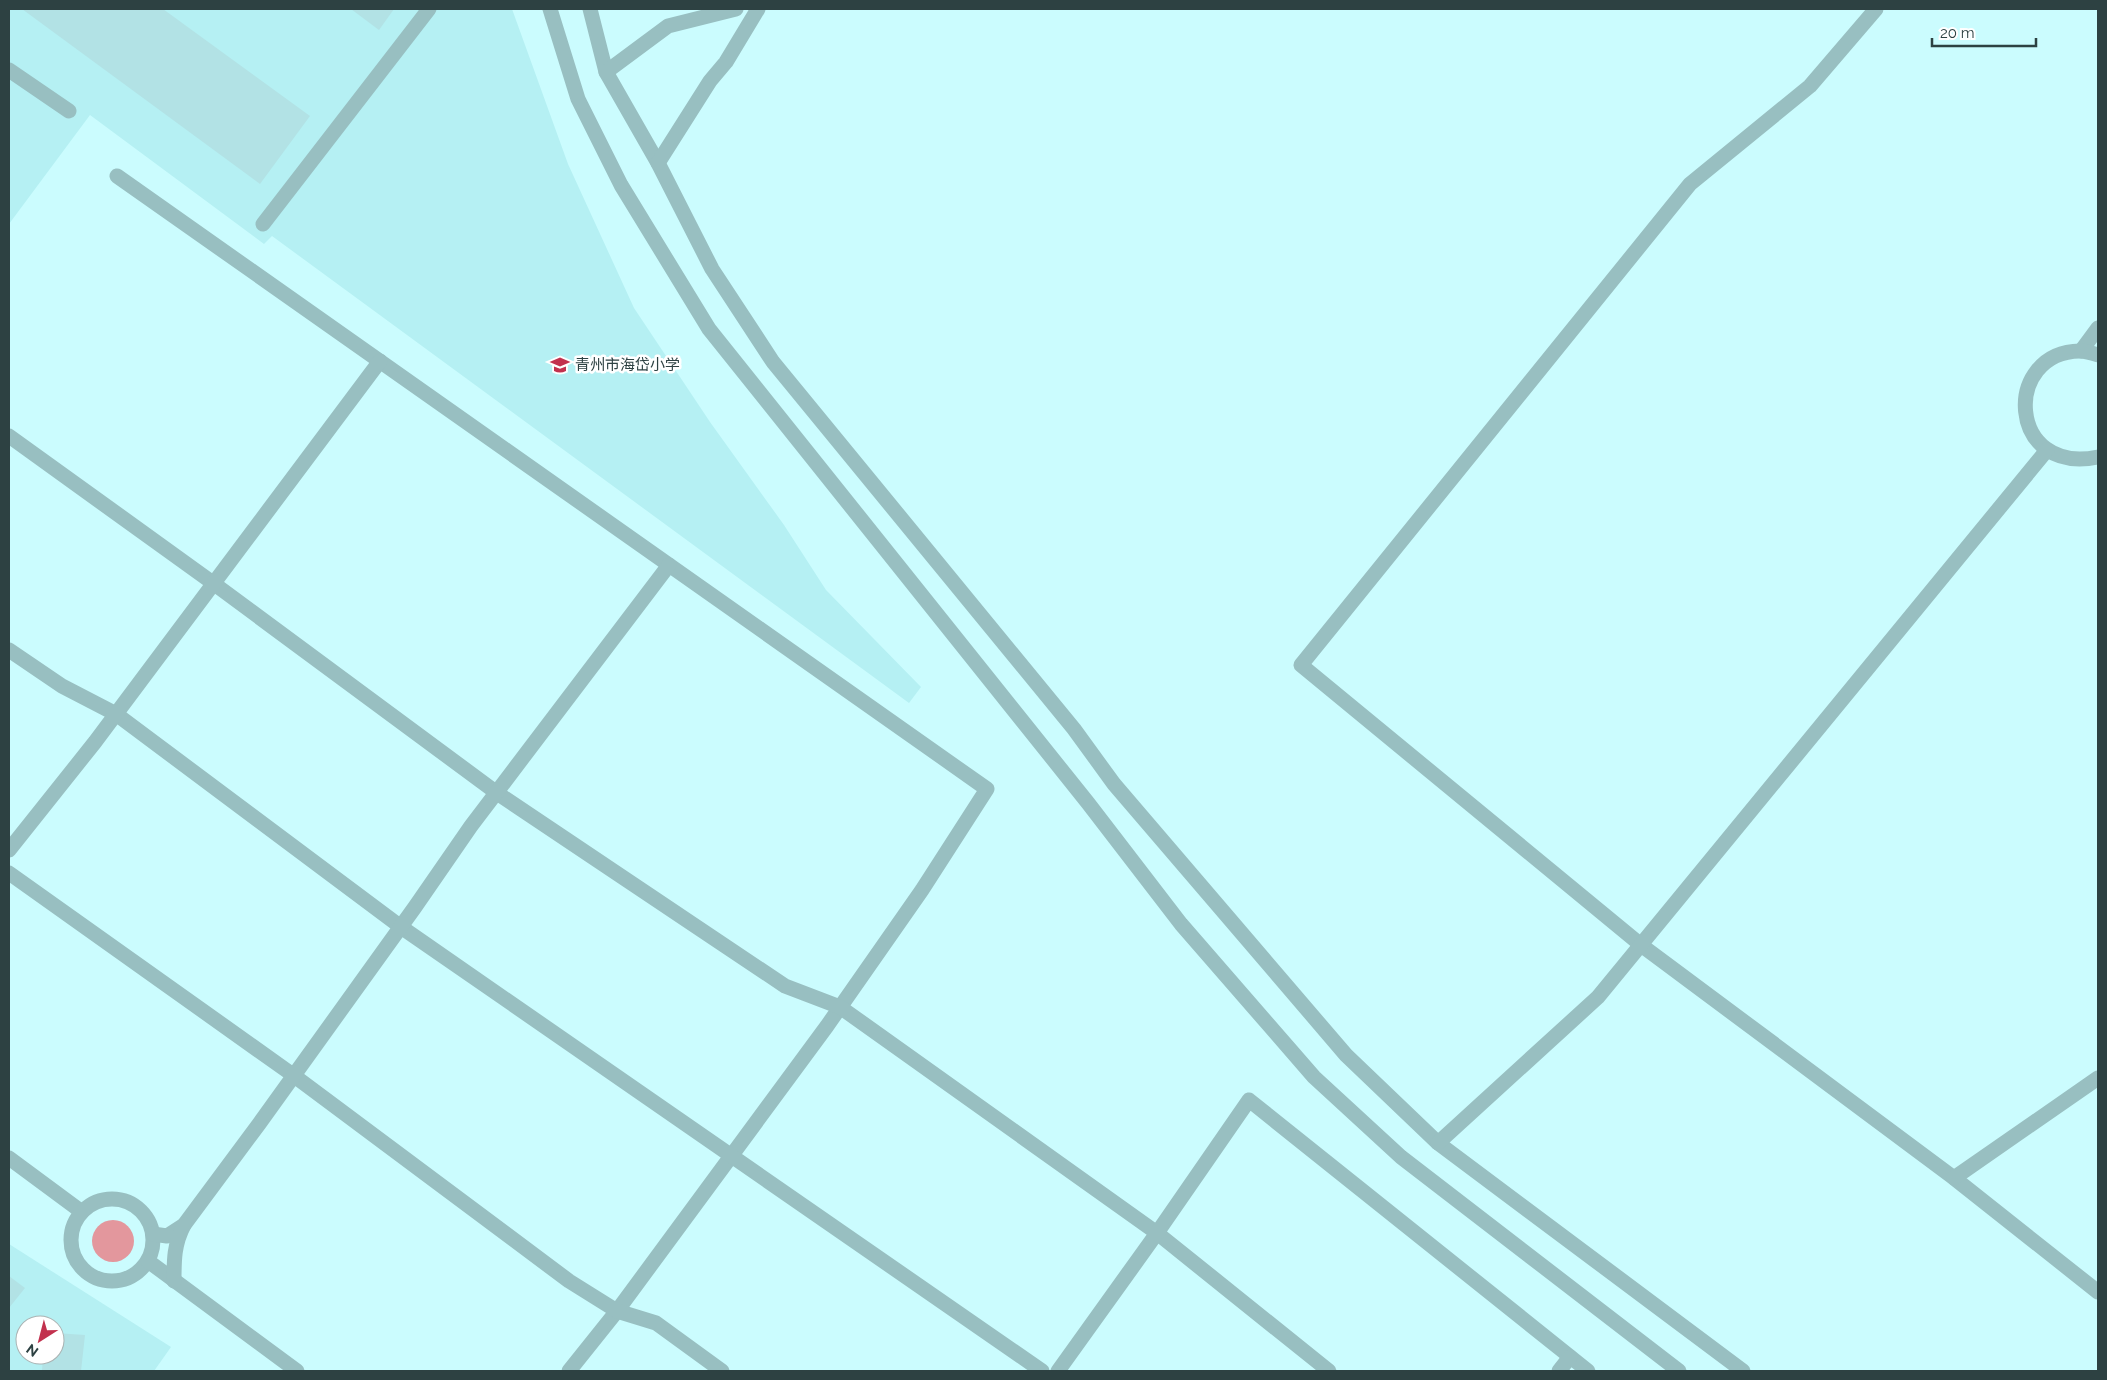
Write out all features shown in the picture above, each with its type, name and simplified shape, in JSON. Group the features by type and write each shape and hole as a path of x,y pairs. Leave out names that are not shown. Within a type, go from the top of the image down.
{"street":[{"path":"263,224 429,9"},
{"path":"550,9 578,99 621,185 709,329 1082,795 1181,924 1314,1077 1401,1157 1680,1371"},
{"path":"590,9 606,72 658,163 712,268 772,362 1074,729 1114,784 1225,916 1346,1055 1438,1143 1743,1371"},
{"path":"606,72 668,26 736,9"},
{"path":"658,163 710,81 726,62 758,9"},
{"path":"1876,9 1810,86 1690,184 1301,665 1640,945 1954,1178 2098,1292"},
{"path":"9,70 69,111"},
{"path":"117,176 988,790 922,890 840,1007 617,1311 569,1371"},
{"path":"2081,351 2098,328"},
{"path":"2098,355 2081,351 2064,353 2048,361 2036,373 2027,388 2024,404 2027,422 2034,437 2047,450 2063,458 2082,460 2098,457"},
{"path":"9,850 116,714 380,361"},
{"path":"9,436 213,583 496,793 785,986 840,1007 1157,1233 1329,1371"},
{"path":"1438,1143 1598,997 2047,450"},
{"path":"174,1281 174,1250 184,1225 294,1075 471,826 669,565"},
{"path":"9,650 62,686 116,714 401,926 1042,1371"},
{"path":"9,872 294,1075 569,1281 617,1311 656,1323 722,1371"},
{"path":"1954,1178 2098,1078"},
{"path":"1058,1371 1249,1100 1588,1371"},
{"path":"9,1158 82,1212"},
{"path":"107,1199 120,1199 132,1204 142,1212 149,1222 153,1234 153,1248 148,1261 141,1270 130,1278 117,1281 102,1281 89,1275 79,1265 72,1252 71,1238 74,1224 82,1212 93,1203 107,1199"},
{"path":"153,1234 167,1236 184,1225"},
{"path":"148,1261 297,1371"},
{"path":"1559,1371 1570,1357"}],"shaded area":[{"name":"青州市海岱小学","path":"9,9 512,9 568,164 634,308 710,422 784,525 826,590 921,687 909,703 272,236 264,244 90,115 9,224"},
{"path":"113,1220 128,1226 134,1241 128,1256 113,1262 98,1256 92,1241 98,1226"},
{"path":"9,1244 171,1347 154,1371 9,1371"}],"building":[{"path":"22,9 163,9 310,116 260,184"},
{"path":"351,9 394,9 379,30"},
{"path":"9,1276 25,1288 9,1308"},
{"path":"65,1334 85,1335 81,1371 42,1371 42,1365 65,1365"}],"place":[{"name":"青州市海岱小学","path":"560,365"}]}
